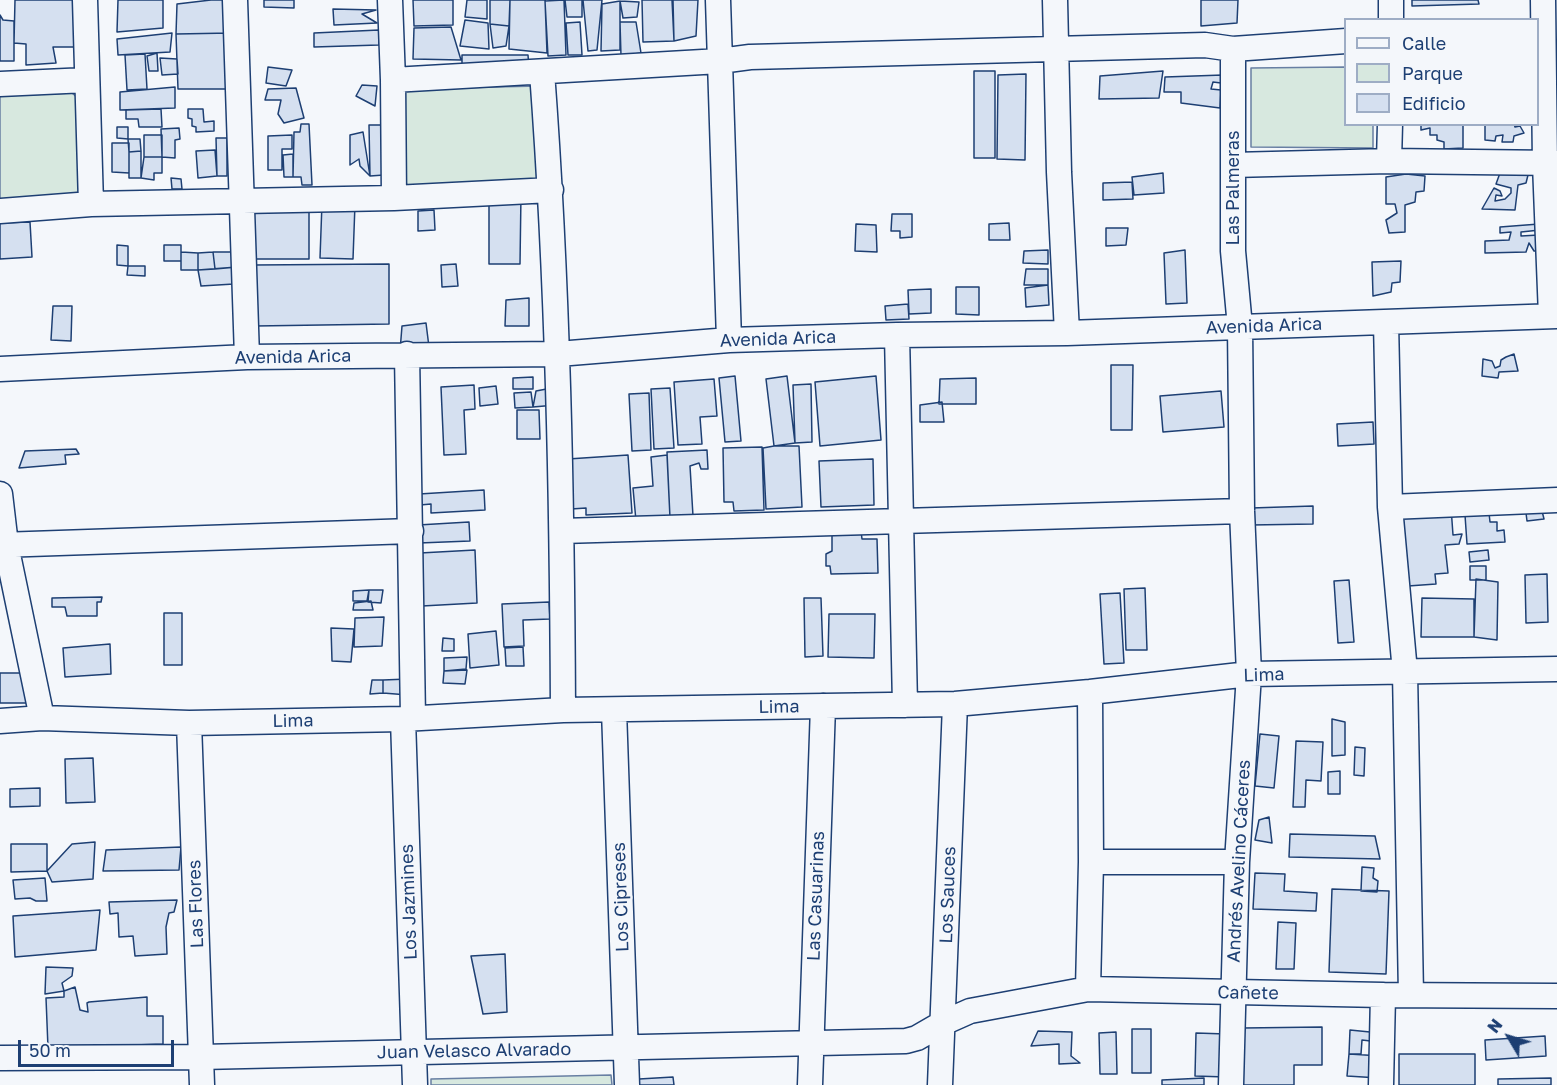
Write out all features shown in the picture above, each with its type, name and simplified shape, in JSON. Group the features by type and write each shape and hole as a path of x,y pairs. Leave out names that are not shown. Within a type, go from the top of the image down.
{"street":[{"path":"85,0 91,204"},
{"path":"235,0 248,357"},
{"path":"390,0 394,198"},
{"path":"718,0 729,340"},
{"path":"1055,0 1059,172 1067,333"},
{"path":"1391,0 1391,18"},
{"path":"1543,0 1551,163 1554,316"},
{"path":"393,80 720,61 750,57 1206,45 1233,49 1344,41"},
{"name":"Las Palmeras","path":"1233,49 1233,251 1240,327 1242,511"},
{"path":"542,72 551,190 558,354 563,711"},
{"path":"0,84 87,80"},
{"path":"1389,161 1390,126"},
{"path":"1233,165 1389,161 1551,163"},
{"path":"0,211 91,204 394,198 551,190"},
{"name":"Avenida Arica","path":"0,369 248,357 558,354 729,340 1067,333 1554,316"},
{"path":"1386,322 1390,507 1405,672 1411,994"},
{"path":"897,335 905,705"},
{"name":"Los Jazmines","path":"407,354 411,531 408,719 416,1085"},
{"path":"0,494 3,545 42,718"},
{"path":"1390,507 1557,500"},
{"path":"562,531 1242,511"},
{"name":"Andrés Avelino Cáceres","path":"1231,1085 1237,862 1249,674 1242,511"},
{"path":"3,545 411,531"},
{"name":"Lima","path":"0,721 42,718 189,723 408,719 563,711 955,704 1249,674 1557,669"},
{"path":"1088,989 1092,862 1090,692"},
{"name":"Los Sauces","path":"940,1085 955,704"},
{"name":"Las Casuarinas","path":"810,1085 823,706"},
{"name":"Los Cipreses","path":"614,710 627,1085"},
{"name":"Las Flores","path":"189,723 202,1085"},
{"path":"1092,862 1237,862"},
{"name":"Cañete","path":"943,1023 970,1011 1088,989 1557,996"},
{"path":"1381,1085 1383,995"},
{"name":"Juan Velasco Alvarado","path":"0,1058 201,1057 906,1041 917,1038 943,1023"}],"green space":[{"path":"1344,67 1344,126 1373,126 1373,148 1251,147 1251,68"},
{"path":"539,86 540,183 404,188 404,89"},
{"path":"72,93 79,99 82,191 78,196 0,201 0,96"},
{"path":"611,1075 612,1085 431,1085 431,1079"}],"building":[{"path":"15,0 76,0 77,47 53,47 56,63 26,65 26,44 14,43"},
{"path":"118,0 163,0 163,28 117,32"},
{"path":"230,0 231,33 176,34 177,4"},
{"path":"264,0 294,0 294,8 264,7"},
{"path":"413,0 453,0 453,25 414,26"},
{"path":"467,0 487,0 487,19 465,17"},
{"path":"490,0 510,0 509,26 490,24"},
{"path":"510,0 545,0 547,53 509,49"},
{"path":"564,0 566,55 548,56 545,1"},
{"path":"565,0 582,0 582,17 567,17"},
{"path":"583,0 602,0 597,50 588,51"},
{"path":"642,0 672,0 674,41 643,42"},
{"path":"673,0 698,0 696,36 674,41"},
{"path":"1201,0 1238,0 1237,23 1201,26"},
{"path":"1412,0 1478,0 1479,4 1412,6"},
{"path":"620,1 620,50 601,51 602,4"},
{"path":"620,1 639,2 637,17 623,18"},
{"path":"333,9 376,10 362,14 377,23 334,25"},
{"path":"0,15 3,20 14,21 14,61 0,61"},
{"path":"465,20 488,23 489,49 460,46"},
{"path":"580,22 582,55 568,55 566,23"},
{"path":"620,22 636,22 641,53 621,56"},
{"path":"490,24 509,26 506,46 493,48"},
{"path":"451,27 461,60 413,59 414,28"},
{"path":"379,30 379,45 314,47 314,33"},
{"path":"172,33 170,52 118,55 117,39"},
{"path":"231,33 228,89 178,89 176,34"},
{"path":"157,53 158,71 149,71 147,56"},
{"path":"145,54 147,89 127,90 125,55"},
{"path":"462,55 528,55 529,68 462,65"},
{"path":"160,58 177,59 178,74 162,75"},
{"path":"268,67 292,70 286,86 266,83"},
{"path":"974,71 995,71 995,158 974,158"},
{"path":"1163,71 1159,98 1099,99 1100,76"},
{"path":"1026,74 1025,160 997,159 998,75"},
{"path":"1223,75 1221,83 1213,82 1211,89 1221,90 1220,108 1181,103 1181,92 1164,92 1165,77"},
{"path":"362,85 377,86 375,106 356,96"},
{"path":"175,87 175,108 120,110 120,92"},
{"path":"296,88 304,118 284,123 278,114 281,100 265,100 268,89"},
{"path":"161,109 162,127 139,127 138,119 126,119 126,110"},
{"path":"188,109 203,109 204,122 214,121 214,131 196,132 196,127 192,126 192,119 188,118"},
{"path":"301,124 309,124 312,185 302,185 301,177 293,177 294,132 300,132"},
{"path":"369,125 383,125 384,175 370,176"},
{"path":"1421,126 1463,126 1463,148 1444,149 1444,142 1437,140 1437,135 1430,135 1430,128 1421,130"},
{"path":"1485,126 1520,126 1524,133 1514,136 1513,142 1502,142 1503,135 1496,136 1495,141 1485,140"},
{"path":"117,127 128,127 128,139 117,138"},
{"path":"179,128 180,139 175,140 175,158 162,157 161,129"},
{"path":"363,132 370,176 360,166 359,159 350,165 350,135"},
{"path":"144,135 162,135 162,157 144,157"},
{"path":"292,135 292,149 282,149 282,170 268,170 268,136"},
{"path":"216,138 227,138 227,176 217,176"},
{"path":"128,139 140,139 141,151 129,152"},
{"path":"112,143 129,143 129,173 112,172"},
{"path":"215,150 217,176 198,178 196,151"},
{"path":"141,151 141,178 129,178 129,152"},
{"path":"293,154 293,177 284,177 283,155"},
{"path":"144,157 162,157 162,173 154,173 154,180 141,178"},
{"path":"1529,171 1526,183 1518,185 1515,210 1482,209 1494,188 1500,191 1502,196 1496,195 1495,201 1505,199 1511,193 1511,188 1496,184 1500,173"},
{"path":"1163,173 1164,193 1134,195 1132,177"},
{"path":"1406,174 1425,176 1424,191 1416,192 1415,202 1405,205 1405,232 1389,233 1386,220 1397,213 1395,204 1386,204 1386,177"},
{"path":"171,178 181,179 182,189 172,189"},
{"path":"1132,182 1133,199 1103,200 1103,183"},
{"path":"489,194 521,194 520,264 489,264"},
{"path":"322,203 355,204 353,259 320,258"},
{"path":"248,206 309,206 309,259 248,259"},
{"path":"434,210 435,230 418,231 418,211"},
{"path":"892,214 912,214 912,237 900,238 900,231 891,231"},
{"path":"30,222 32,257 0,259 0,223"},
{"path":"1009,223 1010,240 989,240 989,224"},
{"path":"856,224 876,225 877,252 855,251"},
{"path":"1539,224 1540,230 1521,232 1521,236 1539,235 1540,251 1534,251 1529,243 1526,252 1485,253 1485,241 1509,240 1511,232 1500,233 1500,227"},
{"path":"1106,228 1128,228 1126,245 1106,246"},
{"path":"117,245 128,246 128,266 117,265"},
{"path":"164,245 181,245 181,261 164,261"},
{"path":"1048,250 1048,264 1023,263 1024,251"},
{"path":"1185,250 1187,303 1166,304 1164,253"},
{"path":"181,252 198,253 198,270 181,270"},
{"path":"213,252 237,252 237,267 215,269"},
{"path":"213,252 215,269 198,270 198,253"},
{"path":"1401,261 1400,282 1392,283 1391,292 1373,296 1372,262"},
{"path":"389,264 389,324 255,326 254,265"},
{"path":"456,264 458,286 442,287 441,265"},
{"path":"128,266 145,266 145,276 127,275"},
{"path":"237,267 234,284 201,286 198,270"},
{"path":"1026,269 1048,269 1048,285 1024,285"},
{"path":"1048,285 1049,305 1026,307 1025,288"},
{"path":"956,287 979,287 979,315 956,314"},
{"path":"931,289 931,313 909,314 908,290"},
{"path":"529,298 529,326 505,326 506,300"},
{"path":"908,304 909,319 886,320 885,306"},
{"path":"53,306 72,306 71,341 51,340"},
{"path":"426,323 429,347 400,351 402,326"},
{"path":"1514,354 1518,371 1499,372 1498,378 1482,376 1483,359 1492,361 1495,368 1500,366 1501,360"},
{"path":"1111,365 1133,365 1132,430 1111,430"},
{"path":"735,376 741,441 725,442 719,378"},
{"path":"787,376 795,443 774,446 766,379"},
{"path":"876,376 881,440 820,446 815,382"},
{"path":"533,377 533,389 513,389 513,378"},
{"path":"976,378 976,404 939,404 940,379"},
{"path":"714,379 717,416 700,417 702,444 678,445 674,382"},
{"path":"811,384 812,442 795,443 793,385"},
{"path":"474,385 475,409 464,410 466,454 444,455 441,387"},
{"path":"496,386 498,404 480,406 479,388"},
{"path":"557,387 556,405 533,407 536,391"},
{"path":"670,388 674,448 654,449 651,389"},
{"path":"1221,391 1224,427 1163,432 1160,396"},
{"path":"531,392 533,407 515,408 514,393"},
{"path":"649,393 651,450 632,451 629,394"},
{"path":"942,402 944,422 920,422 920,405"},
{"path":"517,410 539,410 540,439 517,439"},
{"path":"1373,422 1374,444 1338,446 1337,424"},
{"path":"799,446 802,507 766,509 763,448"},
{"path":"762,447 764,510 734,511 733,502 724,502 723,448"},
{"path":"76,449 79,454 65,455 66,464 19,468 25,451"},
{"path":"707,450 708,469 701,469 699,463 690,466 693,516 670,518 667,452"},
{"path":"628,455 632,513 586,515 586,508 571,509 568,459"},
{"path":"667,455 670,518 636,521 633,488 653,486 651,457"},
{"path":"873,459 874,505 821,507 819,461"},
{"path":"484,490 485,510 431,513 431,504 420,505 419,494"},
{"path":"1313,506 1313,524 1251,525 1251,508"},
{"path":"1451,507 1453,535 1462,534 1459,544 1445,545 1448,573 1435,574 1436,584 1408,586 1402,512"},
{"path":"1542,511 1544,519 1527,521 1526,513"},
{"path":"1489,513 1490,522 1497,522 1497,531 1504,530 1505,542 1467,544 1465,515"},
{"path":"469,522 470,541 419,543 418,525"},
{"path":"861,531 862,539 877,539 878,573 831,574 830,566 826,566 826,554 832,551 832,532"},
{"path":"475,550 477,603 422,606 420,553"},
{"path":"1488,550 1489,560 1470,562 1469,552"},
{"path":"1470,566 1486,566 1486,580 1470,580"},
{"path":"1547,574 1548,622 1526,623 1525,575"},
{"path":"1476,579 1498,582 1497,640 1474,637"},
{"path":"1349,580 1354,642 1338,643 1334,581"},
{"path":"1145,588 1147,650 1126,650 1124,589"},
{"path":"369,590 367,601 353,601 353,591"},
{"path":"369,590 383,590 381,603 368,602"},
{"path":"1120,593 1124,663 1104,664 1100,594"},
{"path":"102,597 101,602 97,602 97,616 67,616 65,607 52,607 52,598"},
{"path":"804,598 821,598 823,656 805,657"},
{"path":"1422,598 1474,599 1474,637 1421,637"},
{"path":"371,601 373,610 353,610 354,603"},
{"path":"549,602 550,619 523,620 524,646 504,647 502,604"},
{"path":"164,613 182,613 182,665 164,665"},
{"path":"829,614 875,614 874,658 828,657"},
{"path":"384,617 382,646 354,647 355,618"},
{"path":"331,628 354,629 351,662 332,661"},
{"path":"496,631 499,665 470,668 468,634"},
{"path":"443,638 454,639 454,651 442,651"},
{"path":"110,644 111,674 65,677 63,648"},
{"path":"523,647 524,666 506,666 505,648"},
{"path":"467,657 466,669 444,671 444,658"},
{"path":"467,670 465,684 443,683 444,671"},
{"path":"0,673 27,673 26,703 0,703"},
{"path":"408,679 408,695 383,693 383,680"},
{"path":"372,680 383,680 383,693 370,694"},
{"path":"1332,719 1345,722 1345,755 1332,756"},
{"path":"1260,734 1279,736 1274,788 1255,786"},
{"path":"1296,741 1323,742 1321,781 1306,780 1305,807 1293,807"},
{"path":"1355,747 1365,748 1364,776 1354,775"},
{"path":"93,758 95,802 66,803 65,759"},
{"path":"1340,771 1340,794 1328,794 1328,772"},
{"path":"40,788 40,806 10,807 10,789"},
{"path":"1269,817 1272,843 1255,840 1259,820"},
{"path":"1290,834 1375,836 1380,859 1289,857"},
{"path":"95,842 93,879 52,882 47,871 72,844"},
{"path":"11,844 47,844 47,871 11,872"},
{"path":"181,847 179,870 103,871 106,850"},
{"path":"1362,867 1374,868 1373,878 1378,881 1377,892 1361,891"},
{"path":"1255,873 1285,874 1284,891 1317,893 1316,911 1253,909"},
{"path":"45,878 47,901 36,901 30,898 15,899 13,880"},
{"path":"1332,889 1389,891 1386,974 1329,972"},
{"path":"177,900 174,912 169,913 166,927 167,954 135,956 133,936 119,937 118,913 110,914 109,902"},
{"path":"100,910 96,950 15,957 13,916"},
{"path":"1278,922 1296,923 1294,969 1276,969"},
{"path":"505,954 507,1012 483,1014 471,956"},
{"path":"46,967 73,968 72,976 62,983 64,991 45,994"},
{"path":"75,987 80,1010 88,1012 87,1003 89,1002 147,997 147,1016 163,1016 163,1044 48,1048 46,998 64,997 64,991"},
{"path":"1322,1027 1322,1065 1294,1065 1294,1085 1243,1085 1243,1028"},
{"path":"1132,1029 1151,1029 1151,1073 1132,1073"},
{"path":"1350,1030 1380,1033 1379,1042 1362,1040 1361,1054 1349,1054"},
{"path":"1038,1031 1072,1032 1071,1056 1080,1063 1059,1064 1059,1044 1031,1046"},
{"path":"1116,1032 1117,1074 1100,1074 1099,1033"},
{"path":"1196,1033 1226,1034 1226,1077 1195,1076"},
{"path":"1545,1036 1546,1056 1486,1060 1485,1040"},
{"path":"1349,1054 1381,1056 1379,1078 1347,1076"},
{"path":"1399,1054 1475,1054 1475,1085 1399,1085"},
{"path":"673,1077 674,1085 639,1085 639,1079"},
{"path":"1204,1078 1204,1085 1162,1085 1162,1080"},
{"path":"1551,1078 1551,1085 1498,1085 1498,1079"}]}
